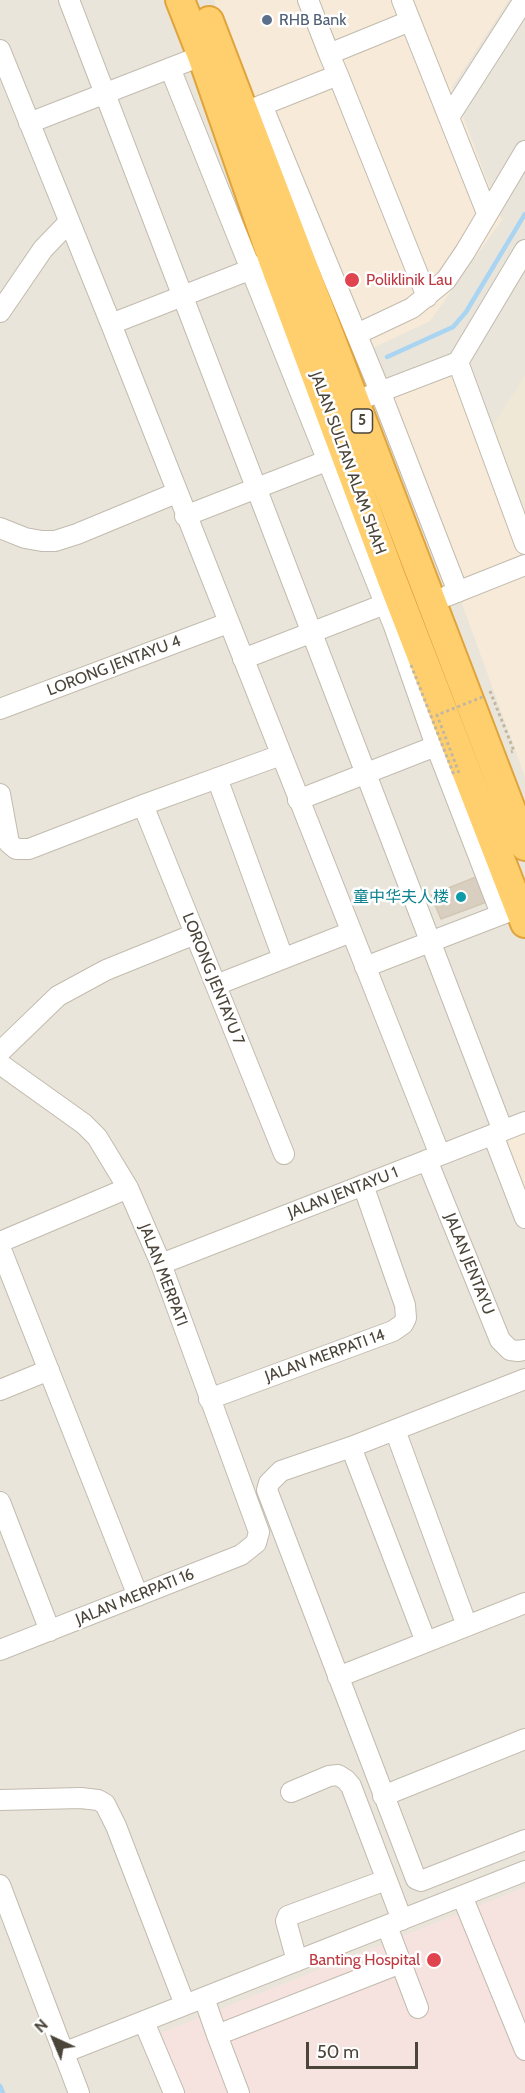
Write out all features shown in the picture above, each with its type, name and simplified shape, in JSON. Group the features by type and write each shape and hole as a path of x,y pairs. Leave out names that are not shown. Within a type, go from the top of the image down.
{"highway":[{"name":"JALAN SULTAN ALAM SHAH","path":"180,0 211,52 253,109 355,402 431,602 457,738 525,846"},
{"name":"JALAN SULTAN ALAM SHAH","path":"200,0 262,265 336,457 457,738 515,915"}],"street":[{"path":"69,0 431,942 498,1133 525,1218"},
{"path":"308,0 427,297"},
{"path":"449,117 524,0"},
{"path":"329,54 405,6 487,213"},
{"name":"JALAN JENTAYU","path":"0,50 111,324 365,967 500,1340 510,1350 518,1352 525,1350"},
{"path":"29,123 211,52"},
{"path":"111,324 262,265 170,68"},
{"path":"338,75 253,109 357,334 458,592"},
{"path":"357,334 412,308 446,280 525,151"},
{"path":"0,312 44,249 69,222"},
{"path":"355,402 458,362 525,250"},
{"path":"458,362 525,544"},
{"path":"185,516 336,457 385,604 457,738 298,800"},
{"path":"0,528 25,538 55,541 176,493"},
{"path":"431,602 525,565"},
{"path":"243,659 385,604"},
{"name":"LORONG JENTAYU 4","path":"0,709 228,623"},
{"path":"0,794 6,838 16,849 29,849 143,804 280,755"},
{"path":"217,778 283,958"},
{"name":"LORONG JENTAYU 7","path":"143,804 284,1154"},
{"path":"365,967 431,942 515,915"},
{"path":"216,985 351,932"},
{"path":"0,1052 58,996 106,970 195,934"},
{"name":"JALAN MERPATI","path":"0,1064 84,1124 97,1137 128,1188 161,1264 259,1532"},
{"name":"JALAN JENTAYU 1","path":"161,1264 525,1122"},
{"name":"JALAN MERPATI 14","path":"209,1399 393,1331 403,1324 407,1312 405,1305 363,1185"},
{"path":"0,1242 128,1188"},
{"path":"0,1247 138,1596"},
{"path":"0,1390 49,1370"},
{"path":"525,1379 351,1447 281,1471 268,1483 267,1490 416,1879 421,1881 525,1839"},
{"path":"395,1430 467,1626"},
{"path":"351,1447 426,1642"},
{"path":"0,1502 50,1630"},
{"name":"JALAN MERPATI 16","path":"0,1650 241,1555 256,1543 259,1532"},
{"path":"338,1677 525,1603"},
{"path":"383,1796 525,1739"},
{"path":"291,1792 334,1774 346,1780 351,1786 386,1880 401,1963 418,2008"},
{"path":"0,1800 81,1798 98,1800 105,1804 116,1826 185,2005"},
{"path":"63,2053 525,1871"},
{"path":"297,1961 286,1921 288,1916 386,1880"},
{"path":"0,1885 79,2093"},
{"path":"462,1896 525,2050"},
{"path":"217,2035 401,1963"},
{"path":"204,1998 238,2093"},
{"path":"144,2022 174,2093"}],"path":[{"path":"411,665 454,775"},
{"path":"488,685 514,751"},
{"path":"459,773 437,715 484,696"}],"shaded area":[{"path":"0,0 525,0 525,2093 0,2093"},
{"path":"214,0 509,0 452,87 502,220 430,321 354,357"},
{"path":"455,369 525,547 525,777 386,395"},
{"path":"525,375 525,528 489,432"},
{"path":"525,1127 525,1207 498,1139"},
{"name":"Banting Hospital","path":"525,1887 525,2093 186,2093 161,2033"}],"building":[{"name":"童中华夫人楼","path":"481,875 492,900 441,919 431,895"}],"waterway":[{"path":"387,357 453,327 466,312 525,214"},
{"path":"0,2086 3,2093"}],"place":[{"name":"RHB Bank","path":"267,20"},
{"name":"Poliklinik Lau","path":"352,280"},
{"name":"童中华夫人楼","path":"461,897"},
{"name":"Banting Hospital","path":"434,1960"}]}
